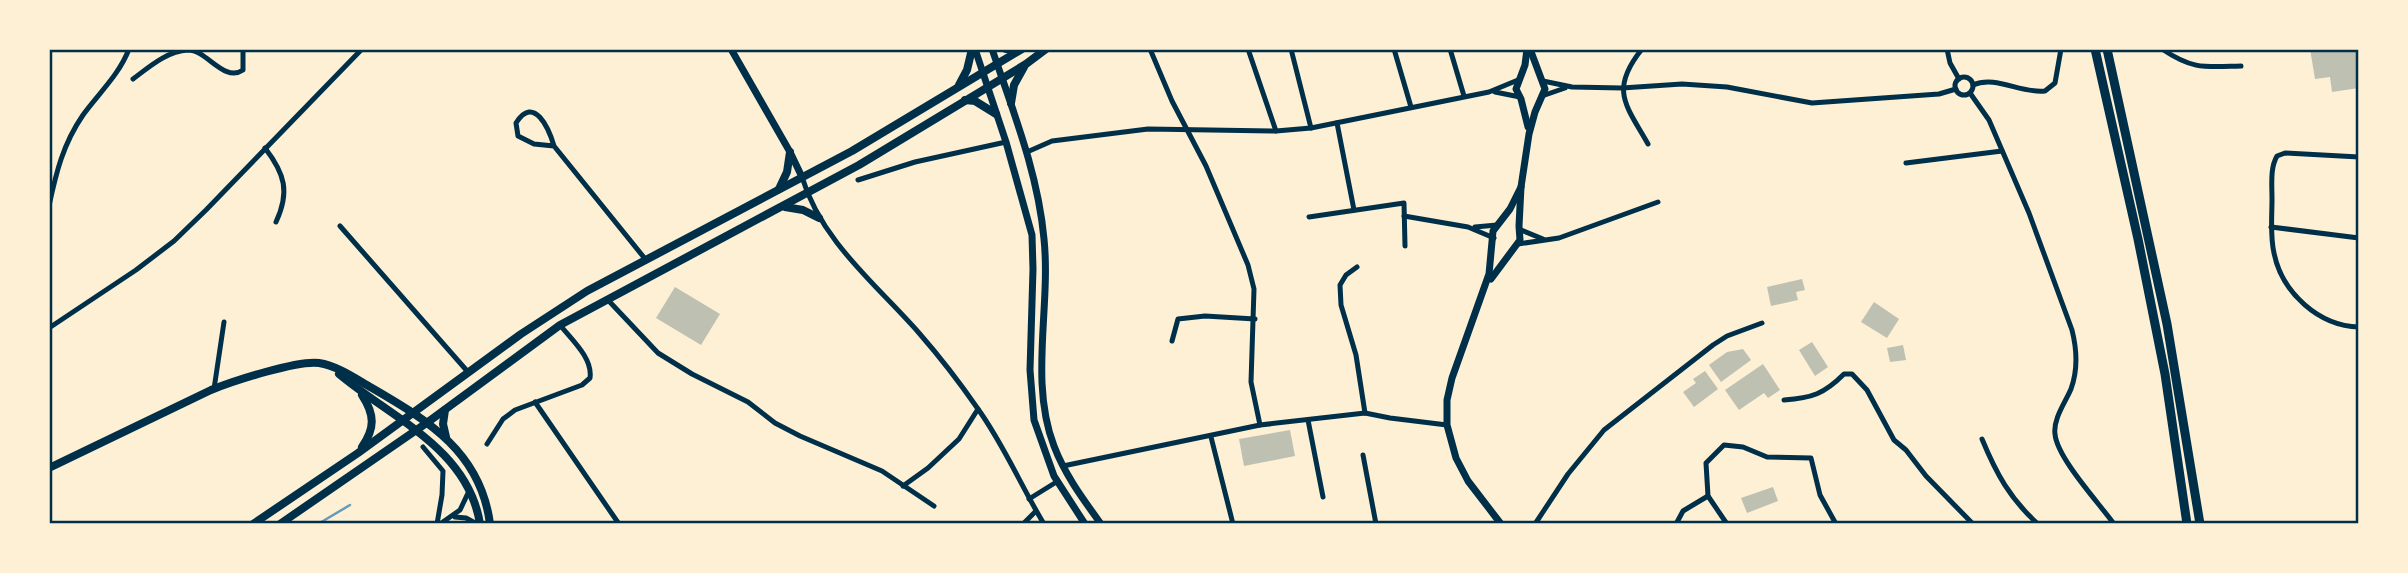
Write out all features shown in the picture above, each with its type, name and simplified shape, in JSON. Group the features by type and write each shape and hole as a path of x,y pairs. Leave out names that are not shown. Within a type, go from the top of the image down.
{"highway":[{"path":"2095,49 2163,362 2187,524"},
{"path":"2107,49 2167,324 2200,524"}],"main road":[{"path":"958,86 967,70 973,49"},
{"path":"1006,49 1021,49"},
{"path":"253,524 358,453 560,308 852,151 1021,49"},
{"path":"280,524 417,430 560,325 859,165 1002,79 1046,49"},
{"path":"1011,103 1014,85 1026,64"},
{"path":"965,100 975,101 996,114"},
{"path":"779,189 787,172 790,152"},
{"path":"782,207 799,209 819,218"},
{"path":"49,468 214,388 239,379 317,362 328,365 428,422 475,476 490,524"},
{"path":"328,365 358,390 417,430 453,466 468,486 478,524"},
{"path":"358,390 368,405 373,423 370,435 358,453"},
{"path":"445,410 443,428 449,443"}],"street":[{"path":"49,206 65,146 84,113 115,76 130,49"},
{"path":"133,79 160,60 177,52 191,50 200,53 228,73 238,74 243,70 243,49"},
{"path":"49,328 174,241 362,49"},
{"path":"731,49 790,152 819,218 847,254 920,334 978,409 1003,447 1044,524"},
{"path":"973,49 1006,142 1032,235 1030,370 1034,420 1041,444 1058,481 1085,524"},
{"path":"992,49 1027,152 1040,204 1045,241 1044,391 1050,432 1077,492 1101,524"},
{"path":"1150,49 1206,166 1248,265 1254,289 1255,319 1251,382 1260,425"},
{"path":"1248,49 1276,131"},
{"path":"1291,49 1311,128"},
{"path":"1394,49 1412,107"},
{"path":"1450,49 1464,96"},
{"path":"1528,49 1516,89 1529,134"},
{"path":"1486,287 1516,246 1529,134 1545,89 1528,49"},
{"path":"1642,49 1630,66 1622,88 1625,101 1648,144"},
{"path":"1947,49 1950,63 1959,79 1956,89"},
{"path":"1973,85 1991,82 2029,91 2045,91 2055,83 2061,49"},
{"path":"2162,49 2178,60 2198,67 2241,66"},
{"path":"1027,152 1052,141 1148,129 1276,131 1311,128 1489,92 1530,74 1572,87 1702,85 1737,88 1812,103 1939,94 1956,89"},
{"path":"1959,79 1968,78 1973,85"},
{"path":"1970,93 1973,85"},
{"path":"1489,92 1528,102 1572,87"},
{"path":"1956,89 1961,95 1970,93"},
{"path":"1970,93 1989,120 2002,150 2048,260 2076,345 2072,387 2054,432 2057,443 2114,524"},
{"path":"554,146 534,144 518,136 516,123 520,117 534,113 542,117 548,125 554,146 646,260"},
{"path":"1337,123 1354,210"},
{"path":"858,180 915,162 1006,142"},
{"path":"265,148 273,159 284,186 285,196 275,222"},
{"path":"1906,163 2002,150"},
{"path":"2359,156 2285,153 2277,156 2273,167 2272,227 2274,255 2285,282 2294,294 2327,320 2359,327"},
{"path":"1501,524 1461,470 1452,449 1447,425 1449,388 1486,287 1493,231 1521,187"},
{"path":"1468,226 1494,239 1503,248 1550,240 1658,202"},
{"path":"1309,217 1404,203 1405,246"},
{"path":"1404,216 1468,226 1511,221 1537,238 1550,240"},
{"path":"341,226 468,372"},
{"path":"2272,227 2359,238"},
{"path":"1357,267 1346,275 1340,285 1340,305 1356,355 1364,413"},
{"path":"607,299 658,353 692,374 748,402 775,423 881,471 933,506"},
{"path":"1172,341 1178,318 1205,316 1255,319"},
{"path":"214,388 224,322"},
{"path":"1535,524 1569,474 1604,430 1713,345 1727,336 1762,323"},
{"path":"487,444 503,419 515,410 582,385 590,378 591,370 587,361 560,325"},
{"path":"1784,400 1816,395 1825,391 1844,374 1852,374 1867,390 1894,440 1973,524"},
{"path":"535,401 619,524"},
{"path":"903,486 928,468 959,439 978,409"},
{"path":"1063,466 1260,425 1364,413 1447,425"},
{"path":"1308,419 1323,497"},
{"path":"1211,437 1233,524"},
{"path":"1982,439 1996,474 2007,491 2038,524"},
{"path":"1727,524 1708,496 1706,463 1724,445 1743,447 1767,457 1811,458 1820,495 1836,524"},
{"path":"423,447 443,471 439,524"},
{"path":"1363,454 1377,524"},
{"path":"1029,499 1058,481"},
{"path":"439,524 463,506 469,493 468,486"},
{"path":"1676,524 1683,511 1708,496"},
{"path":"1023,524 1036,511"},
{"path":"448,519 461,517 478,524"}],"building":[{"path":"2310,49 2359,49 2359,88 2332,92 2330,77 2315,79"},
{"path":"1802,279 1805,290 1796,292 1798,300 1771,306 1767,287"},
{"path":"675,287 720,314 701,345 656,318"},
{"path":"1874,302 1899,319 1887,338 1861,322"},
{"path":"1812,342 1828,367 1815,376 1799,350"},
{"path":"1903,345 1906,360 1890,362 1887,348"},
{"path":"1743,349 1751,360 1721,382 1709,365 1727,352"},
{"path":"1763,364 1780,390 1768,398 1764,393 1739,410 1725,390"},
{"path":"1705,371 1718,389 1694,407 1683,392 1696,383 1693,379"},
{"path":"1290,430 1295,456 1244,466 1239,439"},
{"path":"1773,487 1778,501 1747,513 1741,498"}],"waterway":[{"path":"318,524 350,505"}]}
